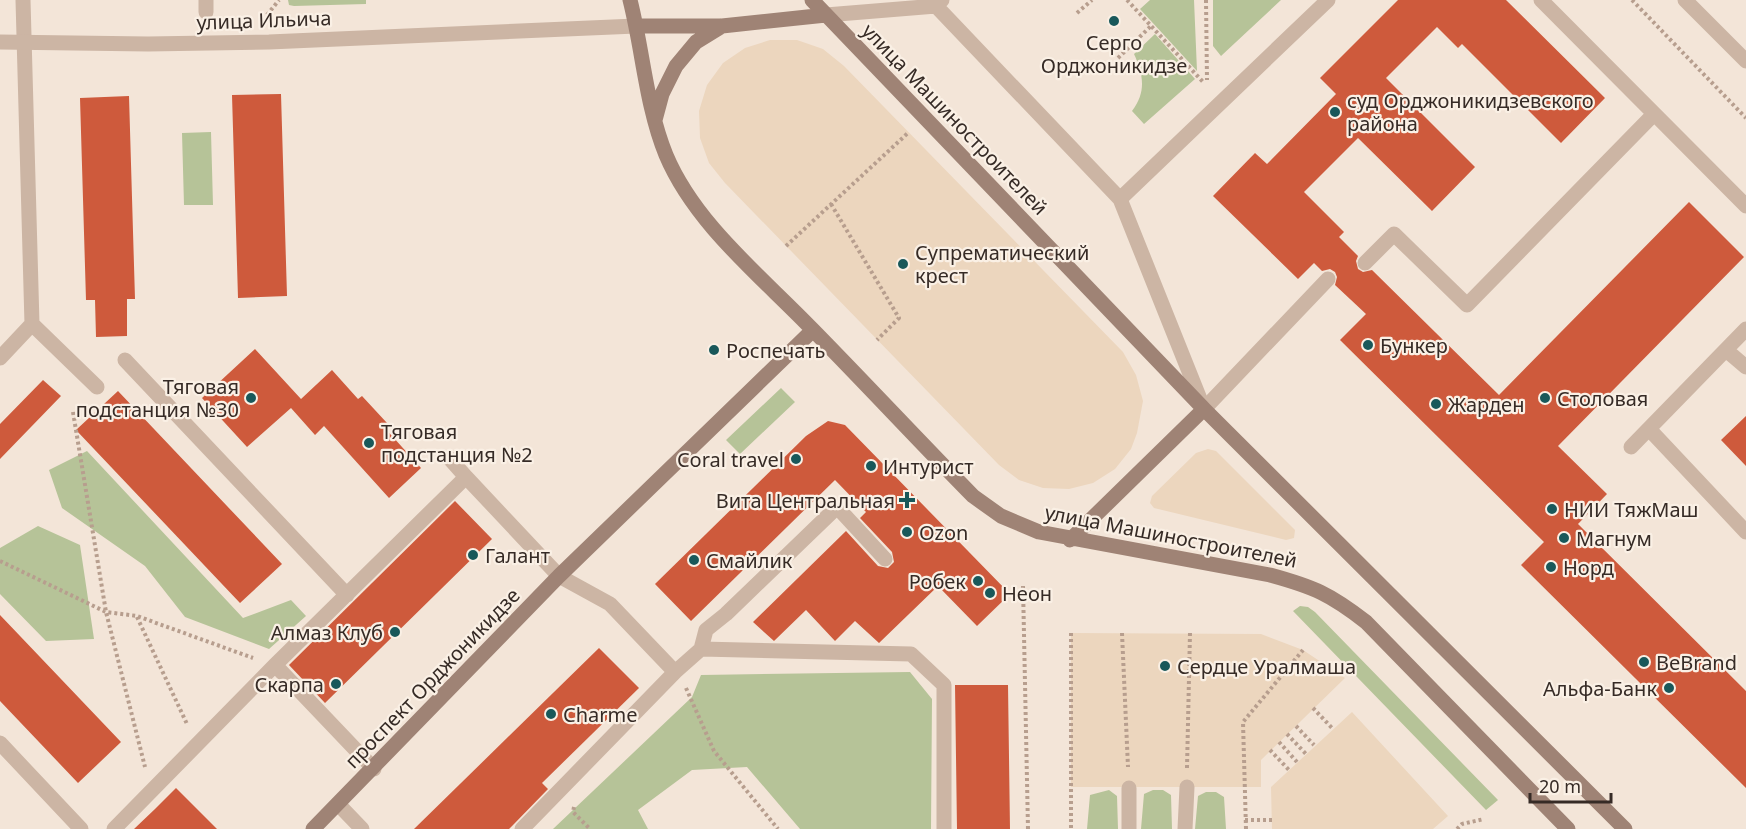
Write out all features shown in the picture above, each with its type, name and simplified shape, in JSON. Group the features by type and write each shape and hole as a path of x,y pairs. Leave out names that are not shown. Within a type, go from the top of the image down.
{"main road":[{"name":"улица Машиностроителей","path":"630,0 654,123 667,157 684,187 708,220 987,508 1018,525 1070,540 1270,575 1306,585 1333,597 1366,622 1568,829"},
{"name":"улица Машиностроителей","path":"812,0 1204,409 1625,829"},
{"path":"636,26 722,26 826,15"},
{"path":"654,123 662,94 676,66 696,42 722,26"},
{"name":"проспект Орджоникидзе","path":"313,829 374,769 559,576 813,330"},
{"path":"1070,540 1204,409"}],"street":[{"path":"23,0 32,324 97,387"},
{"path":"1120,199 1328,0"},
{"path":"1541,0 1746,206"},
{"path":"1685,0 1746,61"},
{"path":"826,15 939,3 1120,199 1204,409 1328,279"},
{"name":"улица Ильича","path":"0,42 148,44 258,42 636,26"},
{"path":"1365,263 1394,234 1467,305 1654,114"},
{"path":"0,358 32,324"},
{"path":"1631,447 1746,328"},
{"path":"1726,350 1746,366"},
{"path":"125,360 347,595"},
{"path":"1648,429 1746,532"},
{"path":"450,459 559,576 610,604 675,672"},
{"path":"114,829 198,746 274,665 466,477"},
{"path":"522,829 675,672 701,649 706,630 726,614 837,507 885,559"},
{"path":"701,649 911,654 944,685 944,829"},
{"path":"274,665 374,769"},
{"path":"0,743 81,829"},
{"path":"1185,829 1187,787"},
{"path":"1129,788 1129,829"},
{"path":"338,804 362,829"}],"path":[{"path":"267,15 279,0"},
{"path":"1077,13 1092,0"},
{"path":"1130,1 1205,82 1206,0"},
{"path":"1632,0 1746,118"},
{"path":"1118,58 1151,26"},
{"path":"786,246 909,132"},
{"path":"831,204 899,318 877,340"},
{"path":"73,412 106,612 151,792"},
{"path":"0,561 106,612 137,616 274,665"},
{"path":"1023,586 1028,829"},
{"path":"137,616 198,746"},
{"path":"1071,633 1071,829"},
{"path":"1122,633 1129,788"},
{"path":"1187,787 1190,633"},
{"path":"1245,829 1243,722 1303,650"},
{"path":"675,672 692,697 714,751 778,829"},
{"path":"1313,708 1333,729"},
{"path":"1296,726 1314,745"},
{"path":"1287,734 1306,754"},
{"path":"1279,742 1297,762"},
{"path":"1270,750 1289,770"},
{"path":"1456,829 1462,824 1484,819"},
{"path":"1245,820 1272,820"}],"green space":[{"path":"288,0 366,0 366,4 294,6 289,5"},
{"path":"1150,0 1194,0 1197,71 1140,9"},
{"path":"1213,0 1281,0 1221,56 1213,46"},
{"path":"1155,34 1195,79 1144,124 1132,111 1142,89 1140,69 1134,54"},
{"path":"211,132 213,205 184,205 182,133"},
{"path":"781,388 795,402 740,454 726,440"},
{"path":"87,451 243,618 291,600 306,616 269,649 185,617 145,566 62,508 49,470"},
{"path":"38,526 80,545 94,639 46,641 0,594 0,548"},
{"path":"1300,606 1308,607 1315,612 1498,800 1486,810 1293,611"},
{"path":"910,672 932,699 931,829 800,829 747,767 692,770 638,810 648,829 553,829 692,697 701,675"},
{"path":"1109,790 1117,796 1118,829 1087,829 1090,795"},
{"path":"1153,790 1163,790 1171,795 1172,829 1141,829 1144,794"},
{"path":"1206,792 1216,792 1224,797 1226,829 1195,829 1198,796"}],"shaded area":[{"path":"770,40 797,40 823,49 844,66 1123,352 1136,375 1143,401 1137,433 1131,449 1115,469 1093,483 1069,489 1043,488 1019,480 999,465 725,183 709,163 700,138 699,111 707,85 723,63 745,48"},
{"path":"1208,449 1216,451 1295,530 1294,538 1286,540 1154,508 1150,503 1152,496 1196,453"},
{"path":"1071,633 1261,634 1303,650 1345,678 1261,760 1261,787 1071,787"},
{"path":"1352,712 1448,816 1433,829 1272,829 1271,787"}],"building":[{"name":"НИИ ТяжМаш","path":"1398,0 1506,0 1605,98 1561,143 1462,44 1458,48 1437,27 1386,78 1475,167 1432,211 1358,138 1304,192 1344,232 1339,237 1358,256 1356,261 1358,269 1363,272 1372,270 1499,395 1689,202 1744,257 1558,446 1607,494 1578,524 1746,691 1746,788 1521,565 1544,542 1340,340 1366,314 1335,285 1337,277 1335,272 1330,269 1322,271 1314,263 1298,279 1213,196 1255,153 1267,164 1336,94 1320,78"},
{"path":"281,94 287,296 238,298 232,95"},
{"path":"129,96 135,299 127,299 127,336 96,337 95,300 86,300 80,98"},
{"path":"255,349 301,399 332,370 358,399 362,396 387,423 383,426 421,468 389,498 324,426 315,435 291,408 247,447 202,398"},
{"path":"43,380 61,396 0,459 0,424"},
{"path":"118,391 282,564 240,603 76,430"},
{"path":"1746,416 1746,466 1721,440"},
{"path":"828,421 845,425 1010,594 977,626 938,586 879,643 855,621 835,641 806,610 774,641 753,622 846,531 878,566 888,568 894,562 892,552 860,518 866,512 835,480 691,621 655,584 806,436"},
{"path":"455,501 492,539 325,703 289,665"},
{"path":"0,615 121,742 78,783 0,701"},
{"path":"599,648 639,688 542,783 548,789 509,829 414,829"},
{"path":"955,685 1008,685 1010,829 957,829"},
{"path":"176,788 217,829 134,829 155,809"}],"place":[{"name":"Серго Орджоникидзе","path":"1114,21"},
{"name":"суд Орджоникидзевского района","path":"1335,112"},
{"name":"Супрематический крест","path":"903,264"},
{"name":"Бункер","path":"1368,345"},
{"name":"Роспечать","path":"714,350"},
{"name":"Тяговая подстанция №30","path":"251,398"},
{"name":"Столовая","path":"1545,398"},
{"name":"Жарден","path":"1436,404"},
{"name":"Тяговая подстанция №2","path":"369,443"},
{"name":"Coral travel","path":"796,459"},
{"name":"Интурист","path":"871,466"},
{"name":"Вита Центральная","path":"907,500"},
{"name":"НИИ ТяжМаш","path":"1552,509"},
{"name":"Ozon","path":"907,532"},
{"name":"Магнум","path":"1564,538"},
{"name":"Галант","path":"473,555"},
{"name":"Смайлик","path":"694,560"},
{"name":"Норд","path":"1551,567"},
{"name":"Робек","path":"978,581"},
{"name":"Неон","path":"990,593"},
{"name":"Алмаз Клуб","path":"395,632"},
{"name":"BeBrand","path":"1644,662"},
{"name":"Сердце Уралмаша","path":"1165,666"},
{"name":"Скарпа","path":"336,684"},
{"name":"Альфа-Банк","path":"1669,688"},
{"name":"Charme","path":"551,714"}]}
